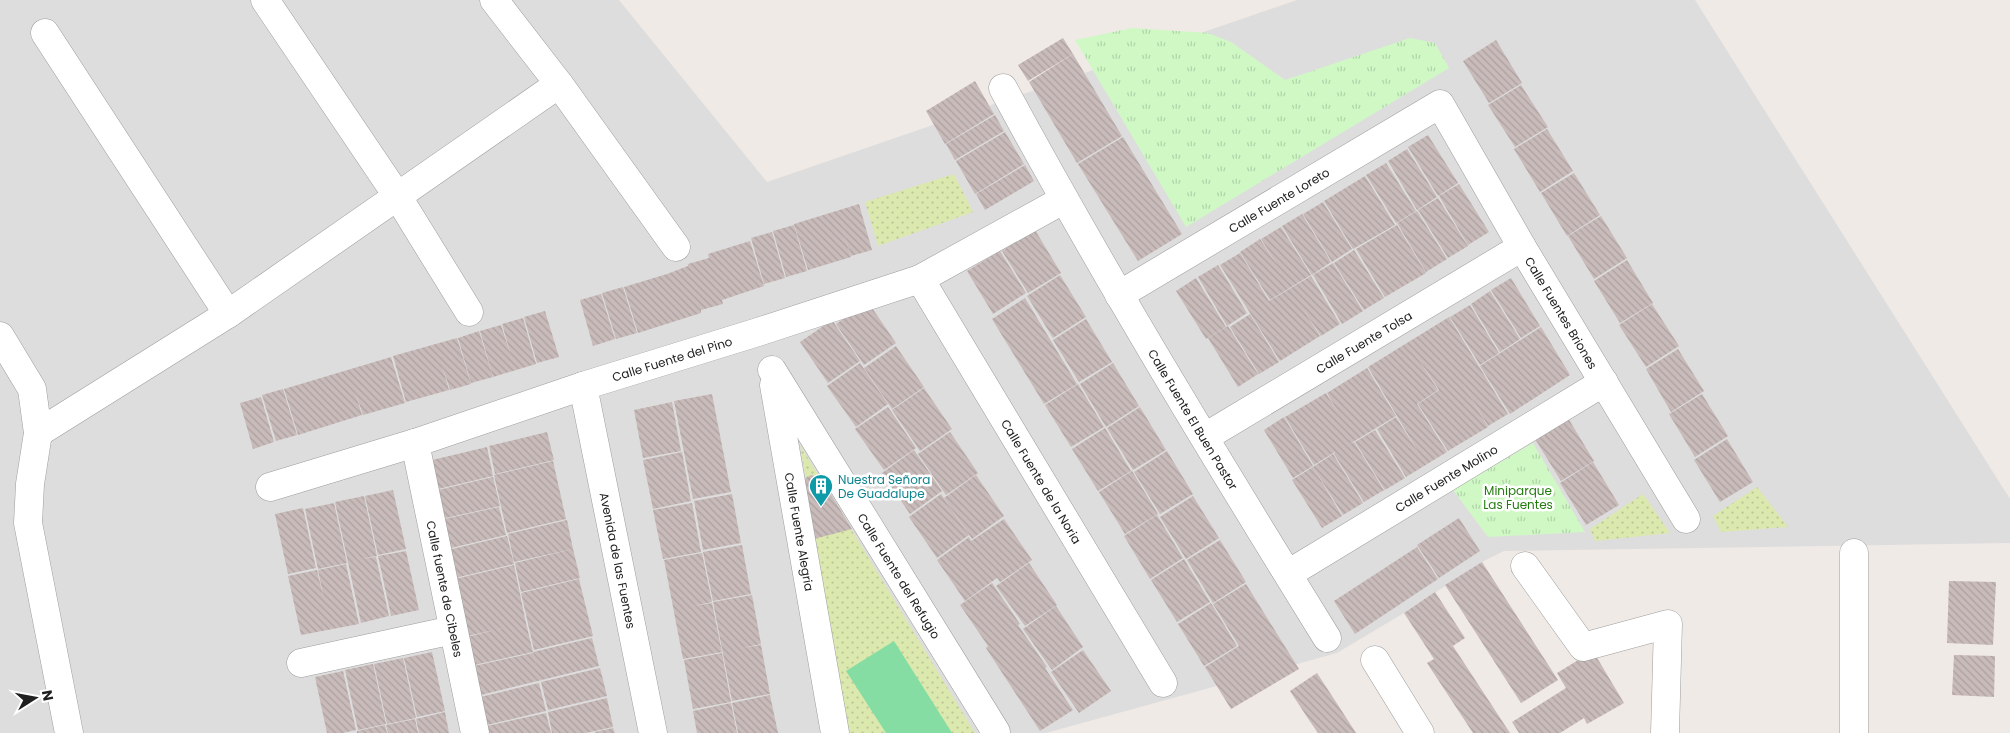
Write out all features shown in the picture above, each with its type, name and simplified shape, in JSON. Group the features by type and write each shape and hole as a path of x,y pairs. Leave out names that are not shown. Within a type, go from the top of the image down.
{"street":[{"path":"265,0 398,197 469,312"},
{"path":"494,0 559,84 676,247"},
{"path":"45,33 228,314"},
{"path":"38,434 228,314 559,84"},
{"name":"Calle Fuente El Buen Pastor","path":"1003,88 1063,200 1204,437 1327,638"},
{"name":"Calle Fuentes Briones","path":"1440,104 1522,247 1686,519"},
{"name":"Calle Fuente Loreto","path":"1119,295 1440,104"},
{"name":"Calle Fuente del Pino","path":"270,487 415,443 583,386 920,279 1063,200"},
{"name":"Calle Fuente Tolsa","path":"1204,437 1522,247"},
{"name":"Calle Fuente de la Noria","path":"920,279 1163,683"},
{"name":"Calle Fuente Alegria","path":"758,332 772,370 835,733"},
{"path":"0,336 32,389 38,434 30,484 28,523 69,733"},
{"name":"Calle Fuente del Refugio","path":"772,370 996,732"},
{"name":"Calle Fuente Molino","path":"1288,574 1604,382"},
{"name":"Avenida de las Fuentes","path":"583,386 653,733"},
{"name":"Calle fuente de Cibeles","path":"415,443 475,733"},
{"path":"1854,553 1854,733"},
{"path":"1525,566 1583,647 1668,624 1665,733"},
{"path":"301,663 453,630"},
{"path":"1375,660 1420,733"}],"shaded area":[{"path":"0,0 619,0 767,182 1297,0 1695,0 2010,499 2010,543 1504,551 1482,562 1404,613 1337,653 1046,733 0,733"}],"green space":[{"path":"1132,28 1208,33 1231,42 1285,80 1410,38 1435,43 1449,68 1186,227 1075,40"},
{"path":"954,174 973,212 878,246 865,202"},
{"name":"Miniparque Las Fuentes","path":"1533,443 1585,532 1488,537 1453,490"},
{"path":"800,445 975,733 848,733"},
{"path":"1757,487 1788,527 1721,532 1713,516"},
{"path":"1643,494 1670,533 1595,541 1590,529"},
{"path":"894,641 952,733 886,733 846,671"}],"building":[{"path":"1063,38 1073,54 1028,81 1018,65"},
{"path":"1496,40 1522,83 1489,103 1463,61"},
{"path":"1073,54 1122,136 1077,163 1029,82"},
{"path":"975,81 994,114 945,144 926,111"},
{"path":"1521,85 1548,127 1515,147 1488,105"},
{"path":"995,115 1004,131 955,160 946,144"},
{"path":"1547,129 1573,171 1540,192 1514,149"},
{"path":"1005,132 1024,164 975,194 956,161"},
{"path":"1428,135 1458,183 1438,196 1408,147"},
{"path":"1123,137 1182,234 1138,261 1078,164"},
{"path":"1407,149 1437,197 1417,210 1388,161"},
{"path":"1386,163 1416,211 1396,223 1366,175"},
{"path":"1025,165 1034,181 985,210 976,194"},
{"path":"1574,173 1600,215 1567,236 1541,193"},
{"path":"1365,176 1395,225 1353,249 1324,201"},
{"path":"1459,184 1489,232 1468,245 1439,196"},
{"path":"1438,198 1468,246 1448,258 1418,210"},
{"path":"1323,202 1352,249 1332,262 1303,214"},
{"path":"859,204 872,250 851,256 841,224 851,257 808,270 794,224"},
{"path":"1417,211 1447,259 1426,272 1397,223"},
{"path":"1302,214 1331,262 1312,275 1282,226"},
{"path":"1601,216 1627,258 1594,279 1568,236"},
{"path":"794,225 807,271 786,277 773,231"},
{"path":"1397,225 1426,273 1385,297 1356,249"},
{"path":"1281,227 1311,275 1270,300 1240,252 1260,239 1279,268 1261,239"},
{"path":"1035,230 1061,273 1028,293 1002,251"},
{"path":"772,232 785,278 764,284 751,238"},
{"path":"750,241 764,286 722,300 723,304 701,310 701,313 638,333 624,287 667,274 688,266 688,264 709,258 708,254"},
{"path":"1354,250 1384,298 1364,310 1334,263"},
{"path":"1000,251 1026,293 993,314 967,271"},
{"path":"1240,253 1269,301 1311,276 1340,324 1321,336 1301,306 1320,336 1280,361 1220,265"},
{"path":"1627,260 1653,303 1620,323 1594,281"},
{"path":"1333,263 1363,311 1342,324 1313,275"},
{"path":"1218,265 1247,313 1227,326 1198,277"},
{"path":"1060,275 1086,317 1053,338 1027,296"},
{"path":"1196,278 1226,327 1206,339 1176,291"},
{"path":"1511,278 1540,326 1521,338 1491,290"},
{"path":"623,287 637,333 616,339 602,293"},
{"path":"1490,291 1520,339 1500,352 1471,304"},
{"path":"601,294 615,339 593,346 580,300"},
{"path":"1025,298 1077,384 1044,404 992,319"},
{"path":"868,302 896,343 864,365 836,324"},
{"path":"1652,304 1679,346 1646,367 1619,325"},
{"path":"1470,305 1499,353 1480,365 1450,317"},
{"path":"545,311 559,357 537,363 524,317"},
{"path":"1250,314 1279,362 1259,374 1230,327"},
{"path":"1449,317 1508,414 1488,426 1459,377 1488,427 1448,451 1418,404 1439,390 1414,352 1438,390 1417,404 1447,452 1406,477 1377,429 1396,417 1420,455 1368,367"},
{"path":"523,318 536,364 493,377 480,331 501,325 511,356 502,324"},
{"path":"1086,319 1112,362 1079,382 1053,340"},
{"path":"832,320 860,361 828,383 800,342"},
{"path":"1228,326 1258,374 1238,387 1208,338"},
{"path":"1541,327 1570,375 1510,414 1480,366"},
{"path":"479,331 493,377 471,383 458,338"},
{"path":"457,338 471,384 450,390 442,365 449,390 406,402 393,356"},
{"path":"896,346 924,387 892,409 864,368"},
{"path":"1678,349 1704,391 1671,412 1646,369"},
{"path":"391,357 405,403 363,415 355,391 362,415 298,435 284,389"},
{"path":"860,363 888,404 856,427 827,386"},
{"path":"1113,363 1139,406 1106,427 1080,384"},
{"path":"1367,368 1396,416 1348,445 1354,442 1384,490 1364,502 1334,454 1335,452 1314,465 1285,417 1326,393 1339,414 1327,393"},
{"path":"1078,384 1104,427 1071,447 1045,405"},
{"path":"924,388 952,429 920,451 892,410"},
{"path":"283,389 297,435 276,441 262,395"},
{"path":"712,394 731,492 693,499 674,401"},
{"path":"1702,394 1728,436 1695,457 1669,414"},
{"path":"261,397 274,442 253,449 240,403"},
{"path":"672,402 681,451 643,458 634,410"},
{"path":"888,407 916,448 884,470 855,429"},
{"path":"1140,407 1166,450 1133,470 1107,428"},
{"path":"1284,417 1313,466 1293,478 1264,430"},
{"path":"1568,418 1594,461 1561,481 1535,439"},
{"path":"1105,428 1131,471 1098,491 1072,449"},
{"path":"1375,430 1405,478 1385,490 1355,442"},
{"path":"547,432 554,460 495,474 489,446"},
{"path":"950,432 978,473 946,495 918,454"},
{"path":"1727,439 1753,482 1720,502 1694,460"},
{"path":"487,447 493,476 434,490 428,461"},
{"path":"914,450 942,491 910,514 882,473"},
{"path":"1167,451 1193,494 1160,514 1134,472"},
{"path":"682,452 691,501 653,509 643,460"},
{"path":"1333,454 1363,503 1343,515 1313,467"},
{"path":"553,461 566,519 507,533 494,475"},
{"path":"1593,462 1619,505 1586,525 1560,483"},
{"path":"1313,467 1342,516 1322,528 1292,480"},
{"path":"1132,471 1158,514 1125,534 1099,492"},
{"name":"Nuestra Señora De Guadalupe","path":"811,475 821,478 852,529 810,540 803,480"},
{"path":"976,475 1004,516 972,539 944,498"},
{"path":"493,477 500,506 441,519 434,491"},
{"path":"393,490 406,549 378,555 365,496"},
{"path":"732,494 741,543 703,550 694,501"},
{"path":"941,494 969,535 937,558 909,517"},
{"path":"364,496 377,556 361,559 376,557 389,616 361,623 335,502"},
{"path":"1193,496 1219,538 1186,559 1160,517"},
{"path":"334,503 347,563 318,569 305,509"},
{"path":"692,503 701,552 663,559 653,510"},
{"path":"499,507 506,535 447,549 440,520"},
{"path":"303,508 316,568 288,574 275,514"},
{"path":"1157,515 1183,558 1150,579 1124,536"},
{"path":"1459,518 1480,551 1439,578 1417,545"},
{"path":"1004,519 1032,560 1000,582 997,578 965,601 937,560 969,537 971,541"},
{"path":"567,520 573,549 514,562 508,534"},
{"path":"507,536 514,564 455,578 448,550"},
{"path":"1220,540 1246,582 1213,603 1187,560"},
{"path":"742,545 751,594 713,601 703,552"},
{"path":"1417,547 1438,579 1355,634 1334,601"},
{"path":"573,549 580,578 521,592 515,563"},
{"path":"406,551 419,610 391,616 378,556"},
{"path":"702,553 712,602 693,606 712,603 722,652 683,659 664,560"},
{"path":"1184,559 1210,602 1177,622 1151,580"},
{"path":"1482,562 1558,680 1521,703 1445,585"},
{"path":"1029,563 1057,605 1025,626 996,586"},
{"path":"346,564 359,624 301,635 288,576 317,570 324,600 318,570"},
{"path":"514,565 533,652 474,665 467,637 495,630 467,636 455,579"},
{"path":"579,579 593,636 534,650 521,593"},
{"path":"1949,581 1996,582 1993,645 1947,643"},
{"path":"992,583 1020,624 1018,625 1047,667 1045,668 1073,710 1040,731 986,648 988,646 960,605"},
{"path":"1246,584 1299,669 1231,709 1205,667 1239,646 1213,604"},
{"path":"1435,592 1465,638 1439,655 1453,646 1510,733 1473,733 1427,663 1434,659 1404,613"},
{"path":"752,595 761,644 742,648 761,645 770,694 732,701 713,602"},
{"path":"1211,603 1237,646 1204,666 1178,624"},
{"path":"1056,606 1083,647 1052,670 1023,629"},
{"path":"592,638 599,666 481,695 474,666 533,653 538,672 533,652"},
{"path":"1083,650 1111,691 1079,713 1051,672"},
{"path":"1593,651 1624,703 1587,724 1584,718 1560,733 1519,733 1512,722 1566,688 1557,673"},
{"path":"432,652 445,711 417,717 404,658"},
{"path":"722,653 731,702 693,709 684,660"},
{"path":"1954,655 1995,656 1994,697 1952,695"},
{"path":"403,658 416,718 387,724 374,664"},
{"path":"373,664 386,724 358,730 345,670"},
{"path":"600,668 607,696 548,710 541,682"},
{"path":"343,671 356,730 343,733 327,733 315,677"},
{"path":"1317,673 1356,733 1318,733 1290,691"},
{"path":"539,683 546,711 487,725 480,697"},
{"path":"770,695 778,733 738,733 732,703"},
{"path":"607,698 613,727 586,733 552,733 548,712"},
{"path":"731,703 737,733 697,733 693,711"},
{"path":"445,712 449,733 419,733 416,719"},
{"path":"546,713 551,733 489,733 487,726"},
{"path":"415,719 418,733 388,733 386,725"},
{"path":"385,725 387,733 357,733 357,731"},
{"path":"613,728 615,733 595,733 595,732"}],"place":[{"name":"Nuestra Señora De Guadalupe","path":"821,507"}]}
